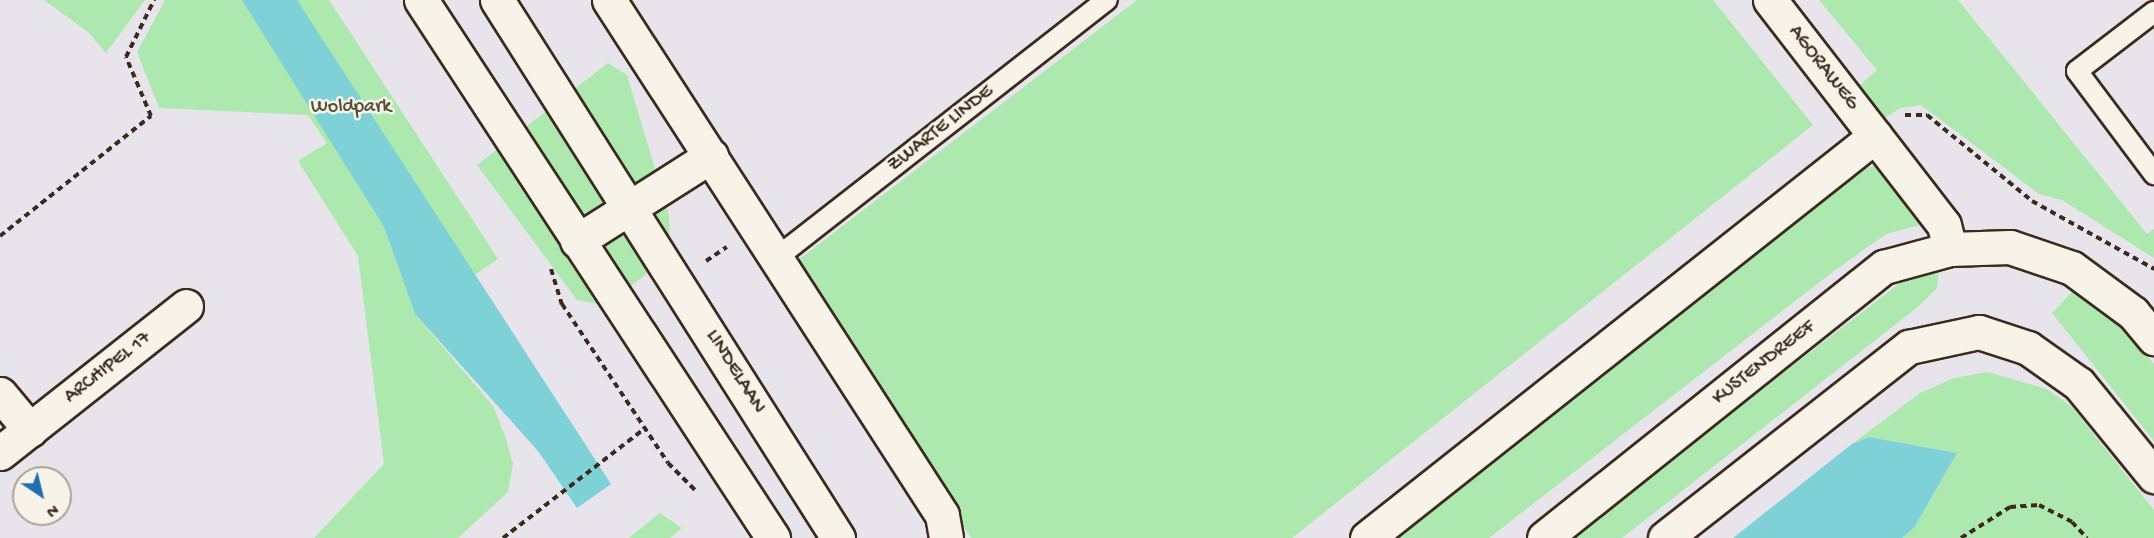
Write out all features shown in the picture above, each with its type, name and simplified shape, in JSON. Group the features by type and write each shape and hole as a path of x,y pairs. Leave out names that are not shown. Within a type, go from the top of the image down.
{"main road":[{"path":"421,0 773,538"},
{"name":"LINDELAAN","path":"497,0 631,206 838,538"},
{"path":"609,0 942,515 946,538"},
{"name":"AGORAWEG","path":"1770,0 1944,225 1950,249"},
{"path":"1367,538 1875,136"},
{"path":"577,241 711,156"},
{"name":"KUSTENDREEF","path":"1544,538 1884,267 1950,249 2010,247 2072,268 2133,313 2154,338"},
{"name":"ARCHIPEL 17","path":"0,453 186,306"},
{"path":"1665,538 1909,347 1979,332 2028,348 2079,384 2154,476"},
{"path":"0,394 30,430"}],"lane":[{"name":"ZWARTE LINDE","path":"775,259 1107,0"},
{"path":"2152,18 2077,72 2154,174"}],"path":[{"path":"0,236 152,116 126,57 154,0"},
{"path":"1875,136 1906,114 1927,116 2032,201 2154,269"},
{"path":"503,538 644,429"},
{"path":"1961,538 2010,507 2039,505 2072,522 2087,538"}],"green space":[{"path":"44,0 145,0 106,53 88,32"},
{"name":"Woldpark","path":"165,0 329,0 498,259 443,297 357,184 384,227 415,314 493,406 513,464 508,492 458,538 314,538 384,464 358,256 298,161 327,143 308,115 159,108 137,52"},
{"path":"1137,0 1713,0 1813,125 1292,538 971,538 797,261"},
{"path":"1819,0 1958,0 2147,234 2154,229 2154,258 2062,200 2039,194 1921,105 1900,108 1882,120 1859,86 1877,70"},
{"path":"608,63 627,75 669,216 670,245 659,264 621,294 597,304 577,300 477,165"},
{"path":"1876,166 1924,224 1886,234 1834,271 1489,538 1393,538 1854,170"},
{"path":"1931,259 1939,269 1937,288 1919,306 1622,538 1569,538"},
{"path":"2073,291 2096,297 2154,364 2154,441 2052,313"},
{"path":"1987,372 2047,389 2072,407 2154,510 2154,538 1902,538 1914,528 1957,453 1869,437 1852,444 1920,393 1954,378"},
{"path":"660,513 682,528 670,538 629,538"}],"water":[{"path":"242,0 297,0 611,484 577,508 538,451 415,314 384,227"},
{"path":"1869,437 1957,453 1914,528 1902,538 1733,538 1852,444"}]}
